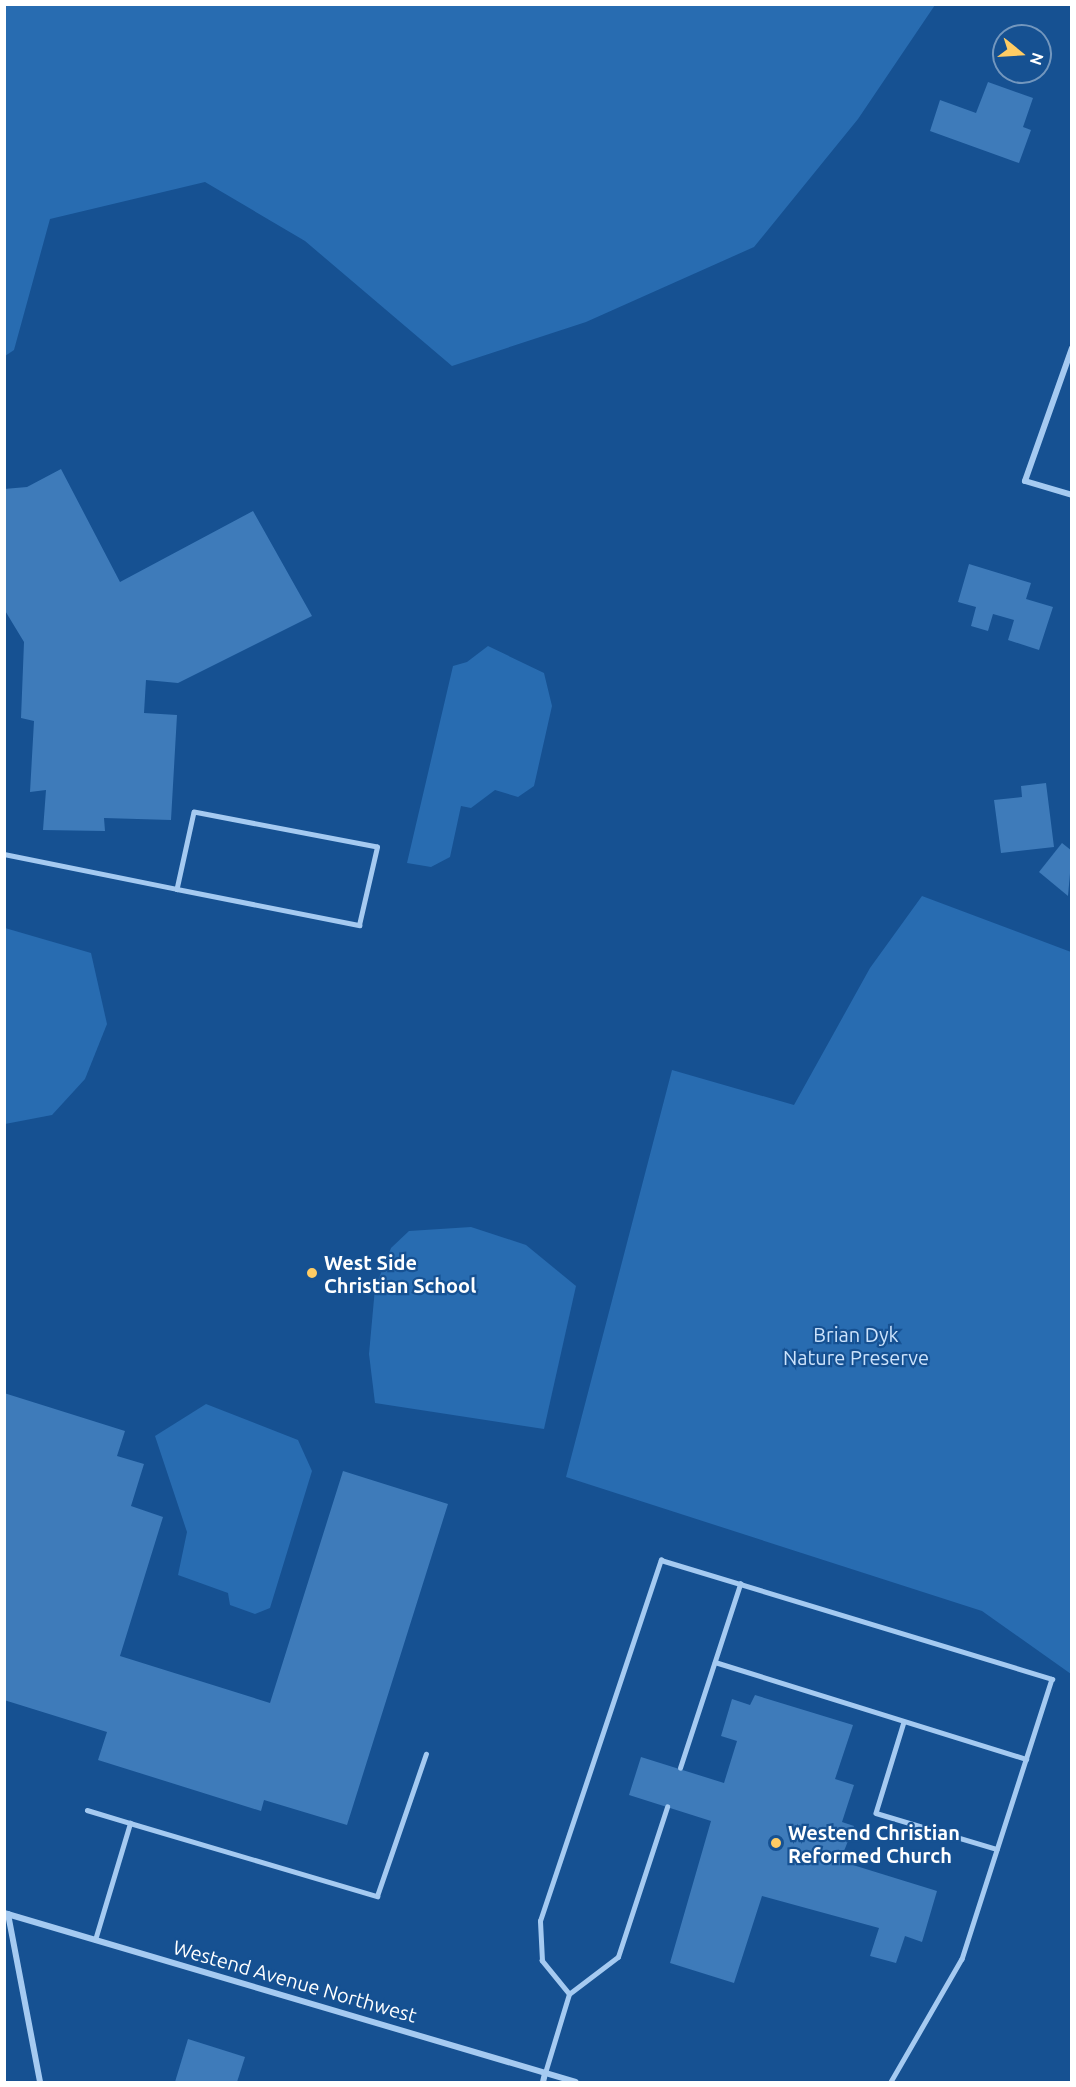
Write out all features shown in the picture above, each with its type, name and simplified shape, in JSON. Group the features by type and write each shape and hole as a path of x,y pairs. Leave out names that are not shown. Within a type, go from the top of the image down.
{"street":[{"path":"1071,348 1025,481 1071,495"},
{"path":"6,1913 40,2082"},
{"name":"Westend Avenue Northwest","path":"6,1913 576,2082"},
{"path":"543,2082 545,2073"}],"lane":[{"path":"4,854 177,889 359,925 377,847 194,812 177,889"},
{"path":"569,1994 542,1961 540,1921 661,1560 1052,1679 962,1959 891,2082"},
{"path":"680,1768 740,1584"},
{"path":"716,1662 1026,1759"},
{"path":"904,1722 876,1812 997,1850"},
{"path":"87,1810 377,1896 426,1754"},
{"path":"545,2073 569,1994 618,1957 667,1807"},
{"path":"95,1940 130,1823"}],"green space":[{"path":"4,5 935,5 858,119 754,247 586,322 452,366 305,241 205,182 50,219 14,350 5,356"},
{"path":"488,646 544,673 552,706 534,786 518,797 495,790 471,808 461,806 450,857 431,867 407,863 453,666 467,662"},
{"name":"Brian Dyk Nature Preserve","path":"922,896 1071,952 1071,1674 982,1611 566,1477 672,1070 794,1105 870,968"},
{"path":"5,928 91,953 107,1024 85,1079 52,1115 5,1124"},
{"path":"471,1227 526,1245 576,1286 544,1429 375,1403 369,1354 375,1288 391,1248 409,1231"},
{"path":"206,1404 298,1440 312,1471 270,1608 255,1614 230,1605 228,1593 178,1575 187,1532 155,1436"}],"building":[{"path":"988,82 1033,98 1023,127 1031,130 1019,163 930,131 940,100 976,113"},
{"path":"61,469 120,582 253,511 312,616 178,683 146,680 144,713 177,715 171,820 104,818 105,831 43,830 46,790 30,792 34,721 21,718 24,642 4,609 4,489 27,487"},
{"path":"969,564 1031,583 1026,599 1053,607 1039,650 1008,640 1014,620 993,614 988,631 971,626 976,607 958,602"},
{"path":"1046,783 1054,847 1001,853 994,800 1022,797 1021,786"},
{"path":"1062,843 1072,851 1068,896 1039,872"},
{"path":"4,1393 125,1431 117,1456 144,1464 131,1506 163,1517 120,1656 270,1703 343,1471 448,1504 347,1825 264,1800 261,1811 98,1760 107,1732 4,1700"},
{"name":"Westend Christian Reformed Church","path":"755,1695 853,1725 835,1779 854,1785 842,1822 854,1826 840,1861 937,1891 922,1942 905,1936 896,1963 870,1956 879,1928 762,1896 734,1983 670,1963 711,1821 629,1795 641,1757 724,1783 737,1741 721,1736 732,1699 750,1705"},
{"path":"188,2039 245,2057 237,2082 175,2082"}],"place":[{"name":"West Side Christian School","path":"312,1273"},
{"name":"Westend Christian Reformed Church","path":"776,1843"}]}
